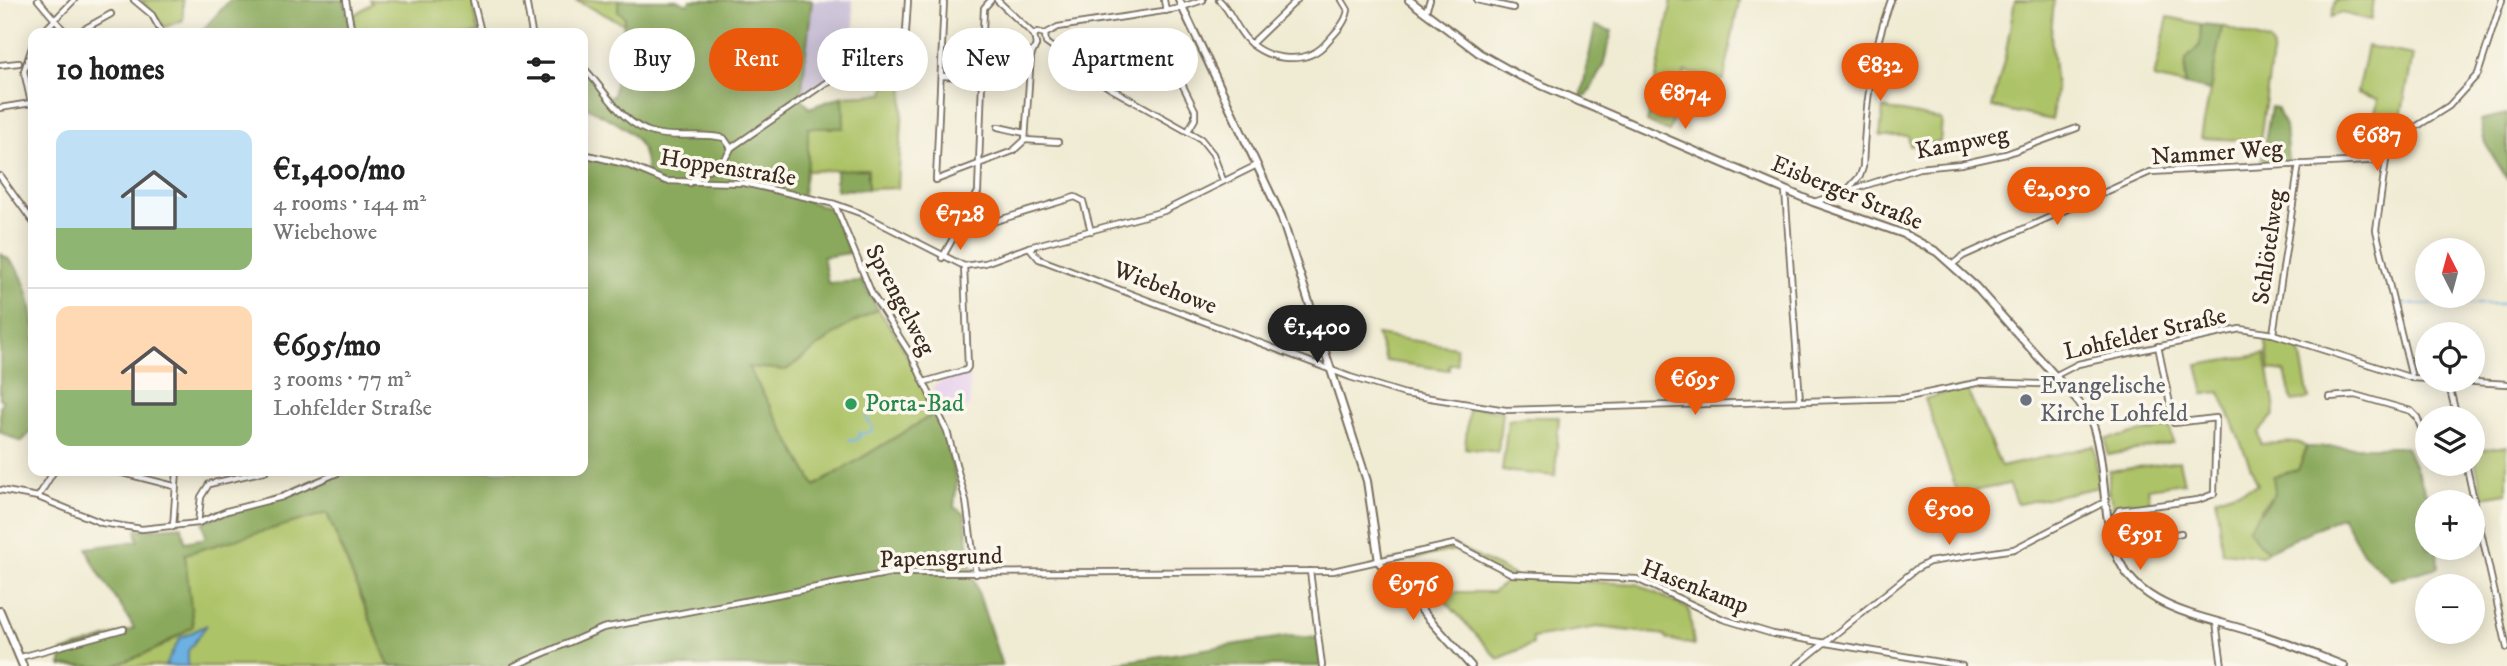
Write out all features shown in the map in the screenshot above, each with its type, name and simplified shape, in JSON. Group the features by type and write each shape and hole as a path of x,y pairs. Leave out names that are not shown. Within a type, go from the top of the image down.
{"main road":[{"path":"1179,0 1281,216 1367,481 1380,562 1471,666"},
{"name":"Eisberger Straße","path":"1409,0 1479,53 1520,76 1813,202 1904,234 1953,264 2056,374 2089,414 2096,431 2105,502 2129,580 2145,593 2176,610 2216,621 2344,666"},
{"path":"0,611 23,666"}],"street":[{"path":"38,0 63,28"},
{"path":"47,28 74,0"},
{"path":"134,0 152,15 159,28"},
{"path":"346,0 351,28"},
{"path":"473,0 480,28"},
{"path":"526,0 531,28"},
{"path":"690,183 700,172 721,163 731,148 827,82 899,68 904,63 908,0"},
{"path":"944,0 944,28"},
{"path":"983,28 984,8 991,0"},
{"path":"997,0 1027,28"},
{"path":"1164,0 1166,11"},
{"path":"1034,48 1034,35 1038,32 1045,34 1058,27 1183,8 1203,0"},
{"path":"1219,0 1251,44 1268,54 1284,57 1315,53 1345,20 1348,10 1342,0"},
{"path":"1251,44 1297,0"},
{"path":"1426,13 1430,0"},
{"path":"1477,0 1513,8"},
{"path":"1848,188 1860,176 1863,167 1868,97 1878,41 1891,0"},
{"path":"2412,379 2376,230 2386,160 2403,135 2449,106 2478,74 2499,1"},
{"path":"86,28 111,15"},
{"path":"1036,45 1046,43 1045,34"},
{"path":"28,53 22,63 28,90"},
{"path":"0,65 22,63"},
{"path":"588,73 615,107 644,129 654,133 711,135 724,138 731,148"},
{"path":"942,86 934,168 936,180 1013,151 1025,140 1058,142"},
{"path":"942,258 978,192 981,91"},
{"path":"1025,140 1029,91"},
{"path":"1117,91 1208,145 1223,180"},
{"path":"1186,91 1195,110 1195,119 1188,132"},
{"path":"0,108 28,103"},
{"path":"998,127 1025,133"},
{"name":"Kampweg","path":"1813,202 1848,188 1919,168 1961,164 2006,154 2077,128"},
{"name":"Hoppenstraße","path":"588,155 625,164 666,181 744,183 835,204 872,219 942,258 964,266"},
{"name":"Nammer Weg","path":"1953,264 1963,256 2150,172 2386,160"},
{"path":"924,382 967,370 964,266 985,263 1029,247 1164,211 1257,164"},
{"name":"Schlötelweg","path":"2273,334 2299,164"},
{"path":"0,176 28,215"},
{"path":"1785,190 1800,401"},
{"path":"956,233 1075,197 1083,201 1091,231"},
{"name":"Sprengelweg","path":"835,204 872,294 905,345 953,449 966,501 976,574"},
{"name":"Wiebehowe","path":"1029,247 1039,259 1332,369"},
{"name":"Lohfelder Straße","path":"1332,369 1405,394 1506,410 1903,398 1981,382 2039,384 2078,363 2240,329 2273,334 2415,379"},
{"path":"2158,346 2174,423 2216,418 2214,494 2198,500 2119,510 2115,516 2117,546 2181,533"},
{"name":"Lohfelder Straße","path":"2485,383 2507,384"},
{"path":"2329,397 2355,395 2411,411 2415,415"},
{"path":"38,497 51,476"},
{"path":"136,476 174,485"},
{"path":"173,527 176,476"},
{"path":"198,523 201,497 209,484 243,476"},
{"path":"0,490 38,497 116,526 142,529 198,523 227,511 282,497 330,476"},
{"path":"2469,476 2507,648"},
{"path":"1796,666 1916,569 1929,562 2014,549 2105,502"},
{"name":"Hasenkamp","path":"1380,562 1454,544 1513,573 1637,579 1734,623 1822,645 1962,666"},
{"name":"Papensgrund","path":"514,666 603,628 891,573 1333,571 1380,562"},
{"path":"1310,571 1322,666"},
{"path":"2216,621 2222,666"},
{"path":"21,657 124,629"}],"shaded area":[{"path":"812,0 852,0 855,28 817,28 817,86 801,95"},
{"path":"969,372 970,405 948,421 932,386"}],"green space":[{"path":"141,0 183,0 183,20 165,27"},
{"path":"230,0 344,0 349,22 346,28 205,28"},
{"path":"370,0 475,0 478,28 356,28 353,16 372,3"},
{"path":"575,0 618,0 618,11 625,16 624,24"},
{"path":"618,0 677,0 688,4 690,0 812,0 803,79 803,28 709,28 709,91 802,91 801,97 809,108 843,96 844,128 808,128 808,161 802,199 832,209 850,253 823,257 828,283 862,281 878,309 842,329 786,370 748,367 815,486 937,412 957,481 954,507 965,514 971,570 1002,666 389,666 327,513 185,554 193,626 154,650 114,666 61,666 62,652 134,629 87,548 138,541 136,530 182,526 185,542 206,538 203,522 329,476 588,476 588,156 647,174 641,147 635,138 627,130 588,108 588,75 607,96 613,97 614,91 695,91 695,28 623,28 625,17 618,11"},
{"path":"1672,0 1739,0 1724,80 1685,72 1669,132 1647,122"},
{"path":"2015,0 2054,0 2051,35 2056,90 2052,120 1992,107 2005,57"},
{"path":"2335,0 2374,0 2371,20 2342,13 2331,17"},
{"path":"2168,17 2201,24 2200,45 2186,60 2185,85 2154,78"},
{"path":"2201,24 2222,26 2210,91 2185,85 2186,60 2200,45"},
{"path":"1595,26 1612,31 1603,66 1587,96 1581,97"},
{"path":"2222,26 2270,42 2273,47 2260,141 2201,138"},
{"path":"2367,46 2413,55 2398,133 2374,119 2378,99 2357,93"},
{"path":"885,91 904,91 898,188 868,189 868,169 807,171 808,128 844,128 843,96 884,94"},
{"path":"2271,107 2277,108 2285,126 2288,161 2261,164"},
{"path":"1883,108 1942,120 1940,142 1910,146 1908,136 1880,136"},
{"path":"2507,114 2507,179 2485,143 2480,120"},
{"path":"868,169 868,189 836,190 836,170"},
{"path":"1,254 16,267 28,296 28,435 21,442 0,432 0,407 3,401 0,398"},
{"name":"Porta-Bad","path":"878,309 898,338 937,412 815,486 747,366 786,370 842,329"},
{"path":"1377,335 1456,347 1457,364 1449,364 1449,370 1386,361"},
{"path":"2265,336 2299,347 2309,399 2292,401 2285,372 2270,370"},
{"path":"2265,354 2275,409 2274,415 2259,432 2261,444 2297,442 2307,447 2298,470 2261,508 2259,544 2268,551 2262,556 2222,552 2216,498 2258,485 2220,392 2204,394 2197,365"},
{"path":"1966,387 2001,467 2094,446 2099,487 2018,504 2009,484 1958,494 1925,399"},
{"path":"1469,407 1502,411 1498,452 1465,448"},
{"path":"1559,417 1555,476 1502,471 1508,420"},
{"path":"2170,427 2173,443 2108,455 2106,439"},
{"path":"2507,446 2507,493 2485,497 2485,490 2481,490 2478,476 2485,476 2485,449"},
{"path":"2307,447 2406,447 2415,468 2415,476 2419,476 2425,490 2415,490 2415,560 2438,560 2438,567 2391,580 2363,553 2342,516 2268,551 2259,544 2248,528 2275,494 2273,476 2298,470"},
{"path":"2179,461 2184,483 2148,488 2150,504 2114,509 2109,492 2109,471"},
{"path":"327,513 389,666 114,666 161,647 193,626 184,554"},
{"path":"1454,545 1514,575 1514,578 1637,584 1689,609 1694,645 1667,639 1665,635 1597,627 1533,638 1533,644 1498,659 1437,592 1493,592 1507,581 1505,577 1454,550 1390,564 1388,562"},
{"path":"1289,636 1317,638 1321,666 1115,666 1115,663"}],"water":[{"path":"207,625 188,651 188,666 165,666 180,638"}],"waterway":[{"path":"2396,304 2507,304"},
{"path":"860,438 859,433 868,433 873,429 866,417"},
{"path":"849,440 855,441 858,437"}],"place":[{"name":"Evangelische Kirche Lohfeld","path":"2026,400"},
{"name":"Porta-Bad","path":"851,404"}]}
